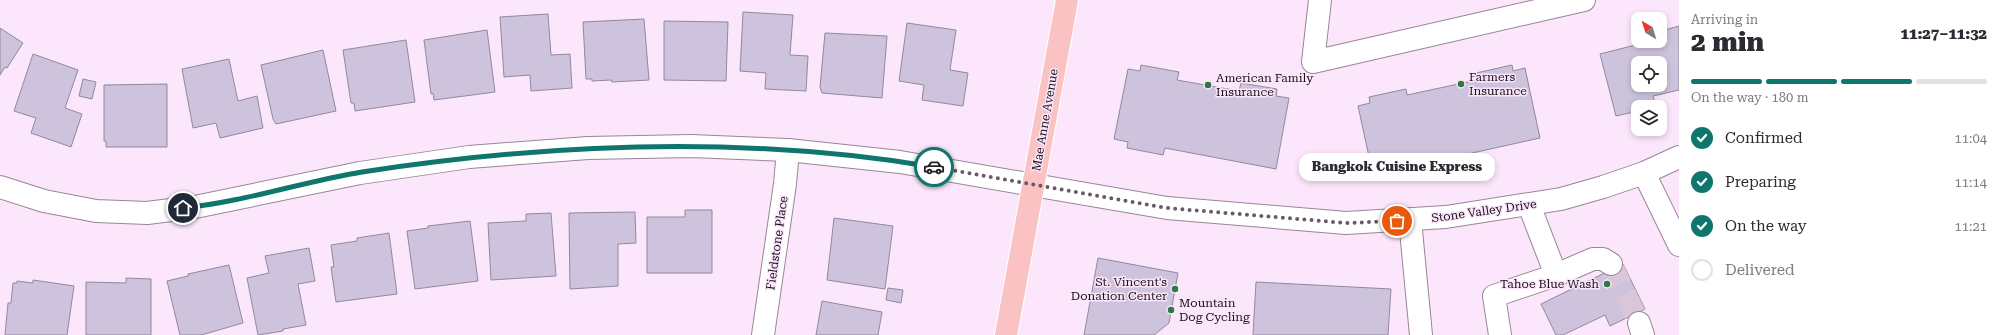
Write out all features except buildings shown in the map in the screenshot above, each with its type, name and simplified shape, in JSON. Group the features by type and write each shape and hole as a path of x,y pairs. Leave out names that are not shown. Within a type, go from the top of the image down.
{"main road":[{"name":"Mae Anne Avenue","path":"1006,335 1066,0"}],"street":[{"path":"1320,0 1313,62 1584,0"},
{"name":"Stone Valley Drive","path":"0,187 44,202 89,210 146,212 195,207 360,173 469,157 588,148 692,146 788,150 900,162 1174,209 1346,223 1410,220 1529,205 1575,195 1644,173 1679,157"},
{"name":"Fieldstone Place","path":"763,335 785,184 788,150"},
{"path":"1644,173 1679,245"},
{"path":"1529,205 1556,275"},
{"path":"1410,220 1421,335"},
{"path":"1500,335 1494,296 1556,275 1602,262"}],"tunnel":[{"path":"1611,264 1639,323"}],"way so far":[{"path":"934,167 1167,208 1346,223 1397,221"}],"place":[{"name":"Farmers Insurance","path":"1461,84"},
{"name":"American Family Insurance","path":"1208,85"},
{"name":"Bangkok Cuisine Express","path":"1397,221"},
{"name":"Tahoe Blue Wash","path":"1607,284"},
{"name":"St. Vincent's Donation Center","path":"1175,289"},
{"name":"Mountain Dog Cycling","path":"1171,310"}],"route":[{"path":"183,208 195,207 360,173 469,157 588,148 692,146 788,150 934,167"}]}
